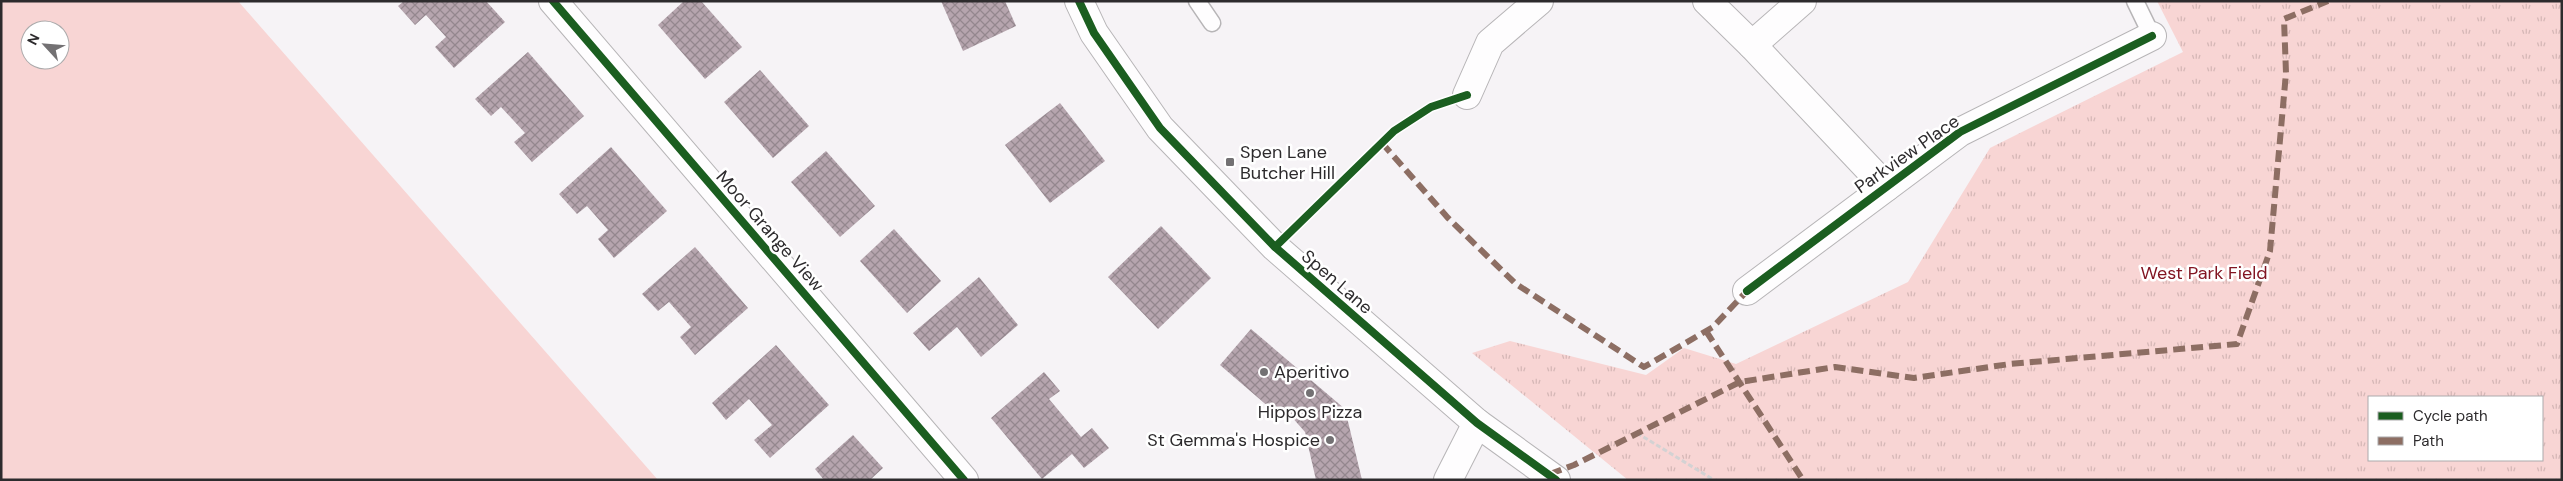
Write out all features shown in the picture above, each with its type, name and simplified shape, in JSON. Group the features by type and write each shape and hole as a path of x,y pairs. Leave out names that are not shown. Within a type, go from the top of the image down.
{"street":[{"name":"Moor Grange View","path":"553,1 964,480"},
{"name":"Spen Lane","path":"1079,1 1094,33 1160,128 1275,247 1477,423 1556,480"},
{"path":"1467,95 1490,43 1539,1"},
{"name":"Parkview Place","path":"1707,1 1886,187"},
{"path":"1752,46 1802,1"},
{"name":"Parkview Place","path":"1747,291 1960,132 2152,36"},
{"path":"1448,480 1477,423"}],"lane":[{"path":"1197,1 1212,23"},
{"path":"2135,1 2152,36"}],"path":[{"path":"1637,433 1714,480"}],"green space":[{"path":"1,1 238,1 658,480 1,480"},
{"name":"West Park Field","path":"2157,1 2562,1 2562,480 1628,480 1472,353 1510,341 1646,375 1684,348 1736,364 1908,282 1990,148 2183,52"}],"building":[{"path":"404,1 486,1 505,22 454,68 435,47 446,37 426,15 415,25 398,6"},
{"path":"684,1 701,1 742,47 705,79 658,25"},
{"path":"941,1 1005,1 1016,26 963,51"},
{"path":"528,52 584,116 532,162 514,142 525,133 501,107 491,116 475,99"},
{"path":"760,70 809,126 773,158 724,102"},
{"path":"1060,103 1105,161 1050,203 1005,145"},
{"path":"611,147 667,211 614,258 598,239 608,230 587,206 577,214 559,194"},
{"path":"826,151 875,206 840,237 791,182"},
{"path":"1161,226 1211,278 1158,329 1108,277"},
{"path":"894,229 941,281 907,313 860,261"},
{"path":"695,247 748,308 695,355 680,337 691,327 669,302 658,311 642,294"},
{"path":"979,277 1018,325 981,357 957,327 929,351 913,333"},
{"path":"1251,329 1345,409 1362,480 1316,480 1305,432 1283,407 1277,414 1220,365"},
{"path":"776,345 829,405 770,458 754,440 772,425 749,399 726,420 712,403"},
{"path":"1044,372 1060,391 1049,399 1081,437 1092,428 1109,448 1084,468 1072,454 1042,479 991,418"},
{"path":"853,435 883,468 870,480 824,480 815,469"}],"marked path":[{"path":"1550,474 1574,465 1740,382 1835,367 1914,378 2010,364 2237,344 2270,251 2286,73 2284,19 2328,1"},
{"path":"1382,143 1448,218 1516,284 1644,367 1713,327 1747,291"},
{"path":"1706,331 1803,480"}],"cycle path":[{"path":"553,1 964,480"},
{"path":"1079,1 1094,33 1160,128 1275,247 1477,423 1556,480"},
{"path":"1747,291 1960,132 2152,36"},
{"path":"1275,247 1394,131 1431,107 1467,95"}],"place":[{"name":"Spen Lane Butcher Hill","path":"1230,162"},
{"name":"Aperitivo","path":"1264,372"},
{"name":"Hippos Pizza","path":"1310,393"},
{"name":"St Gemma's Hospice","path":"1330,440"}]}
